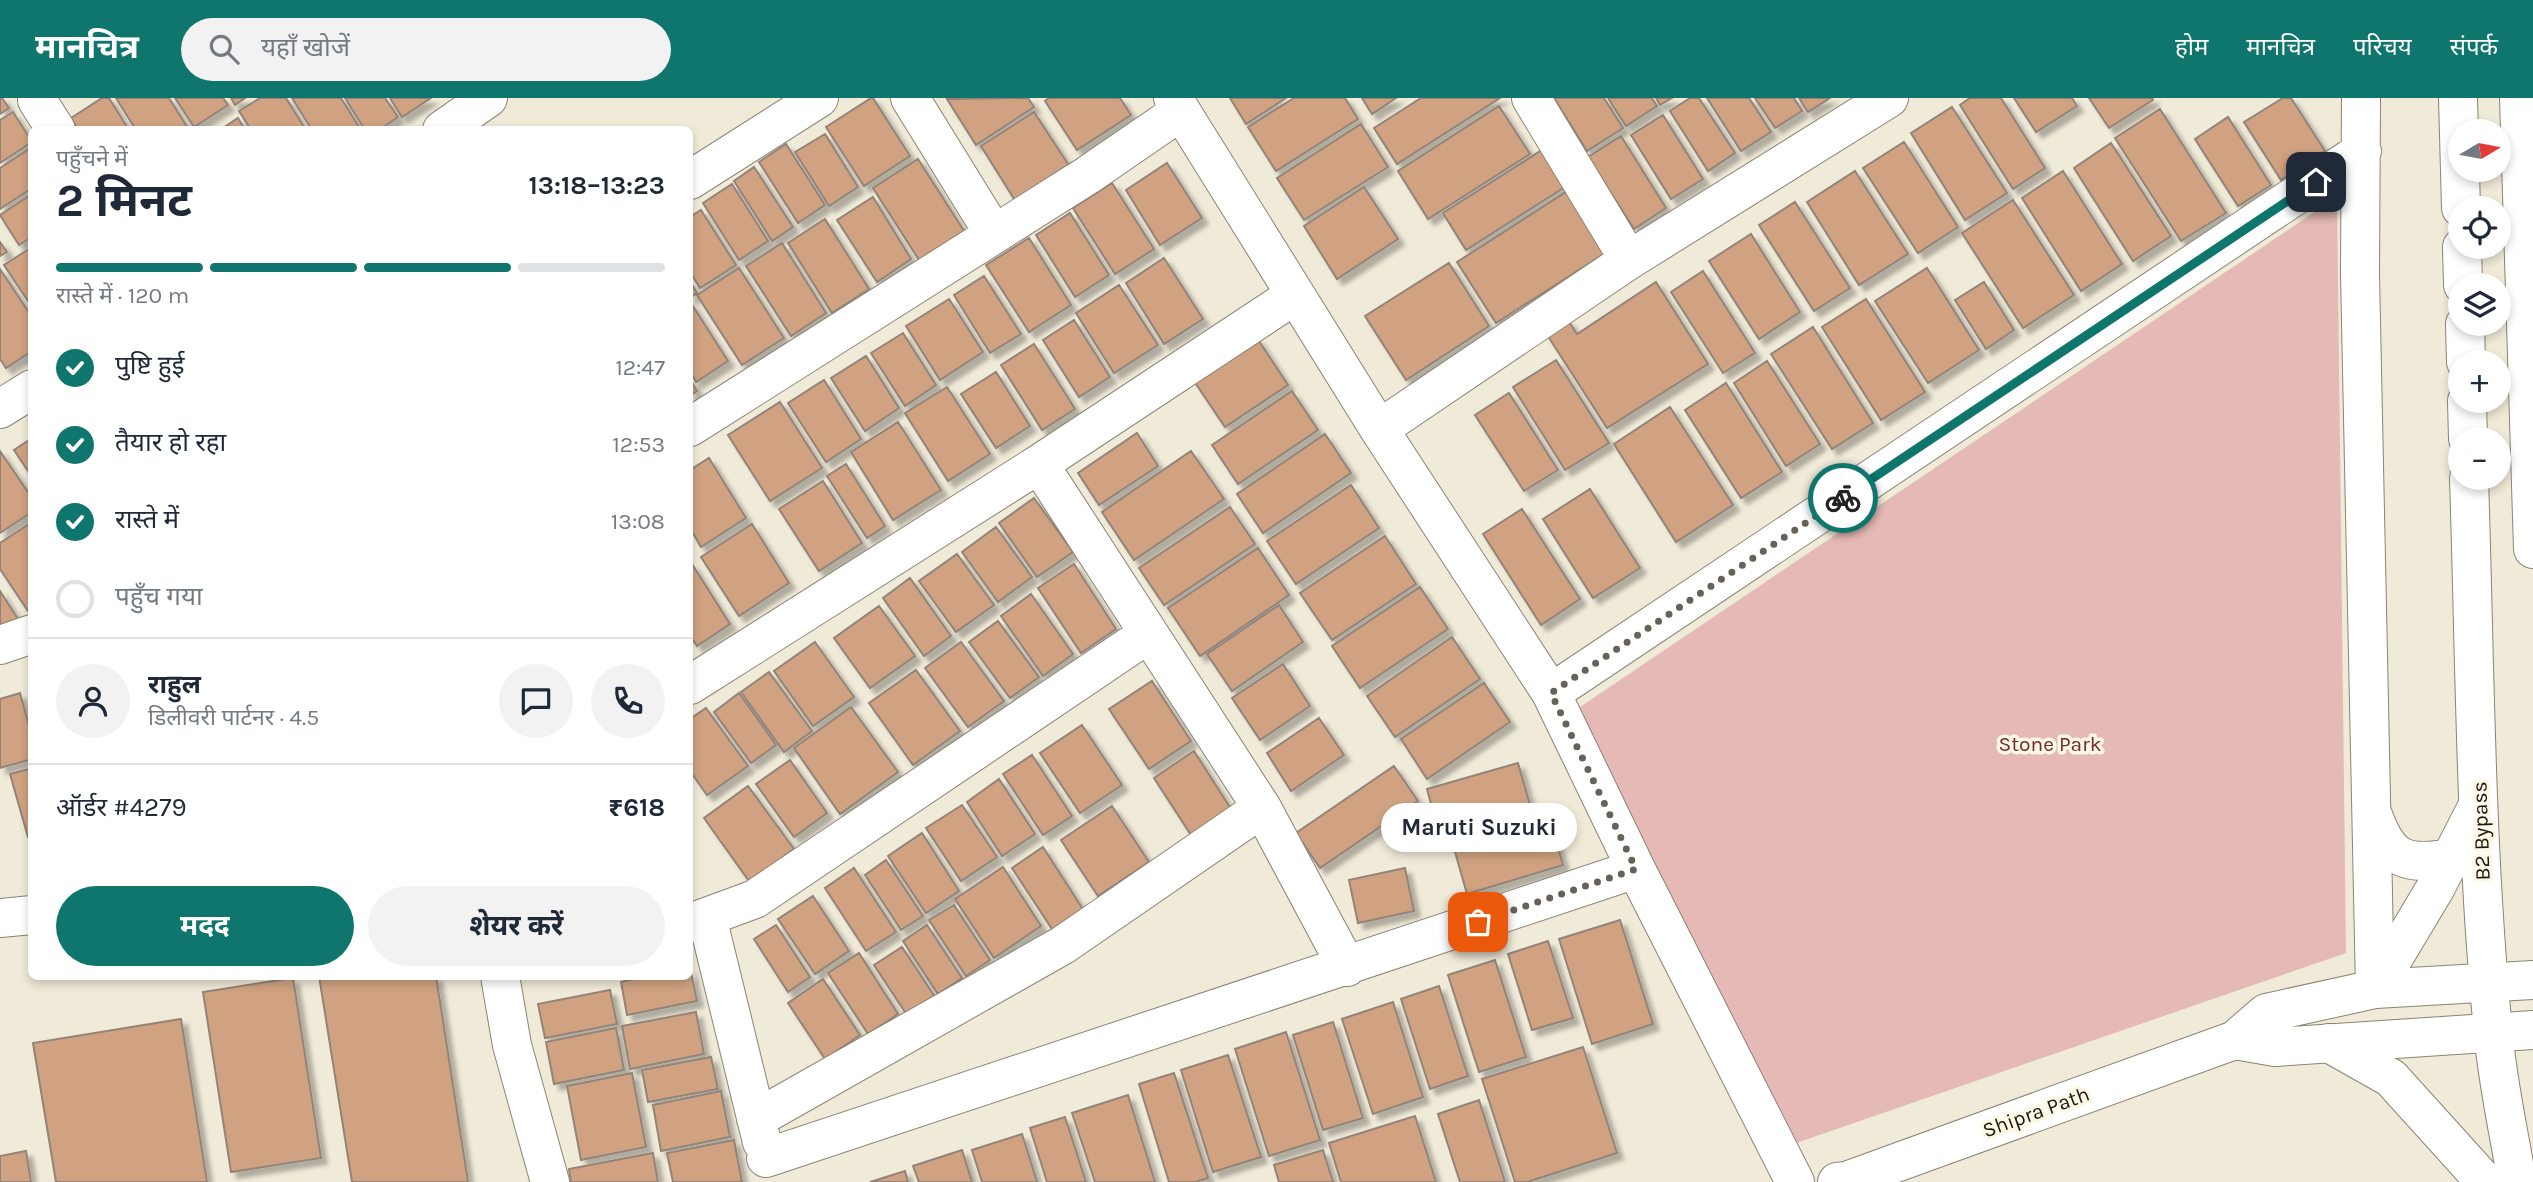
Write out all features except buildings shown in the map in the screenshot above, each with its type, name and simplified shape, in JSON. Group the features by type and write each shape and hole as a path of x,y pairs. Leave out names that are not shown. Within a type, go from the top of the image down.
{"street":[{"path":"448,126 488,98"},
{"path":"693,178 819,98"},
{"path":"910,98 993,234"},
{"path":"1531,98 1629,260"},
{"path":"1379,429 1629,260 1889,98"},
{"path":"2361,98 2360,274 2375,989"},
{"path":"2458,98 2461,196"},
{"path":"2519,98 2533,549"},
{"path":"693,425 1088,175 1177,105 1379,429 1551,693 1636,869 1795,1182"},
{"path":"1551,693 2362,151"},
{"path":"693,683 1039,464 1295,295"},
{"path":"0,409 28,392"},
{"path":"1039,464 1262,808 1347,967"},
{"name":"B2 Bypass","path":"2469,490 2478,805 2488,981 2493,1034 2517,1182"},
{"path":"1148,634 755,899 698,920 769,1170 1347,967 1636,869"},
{"path":"0,645 28,635"},
{"path":"2375,989 2451,858 2478,805"},
{"path":"756,1119 1063,945 1262,808"},
{"path":"2372,813 2381,838 2394,853 2410,862 2451,858"},
{"path":"0,918 28,915"},
{"path":"501,980 512,1045 550,1182"},
{"name":"Shipra Path","path":"1842,1182 2235,1040 2266,1013 2375,989 2533,980"},
{"path":"2235,1040 2274,1047 2533,1030"},
{"path":"2329,1043 2390,1078 2485,1182"}],"green space":[{"name":"Stone Park","path":"2337,197 2346,953 1779,1149 1580,707"}],"way so far":[{"path":"1478,922 1636,869 1551,693 1843,498"}],"place":[{"name":"Maruti Suzuki","path":"1478,922"}],"route":[{"path":"1843,498 2316,182"}]}
